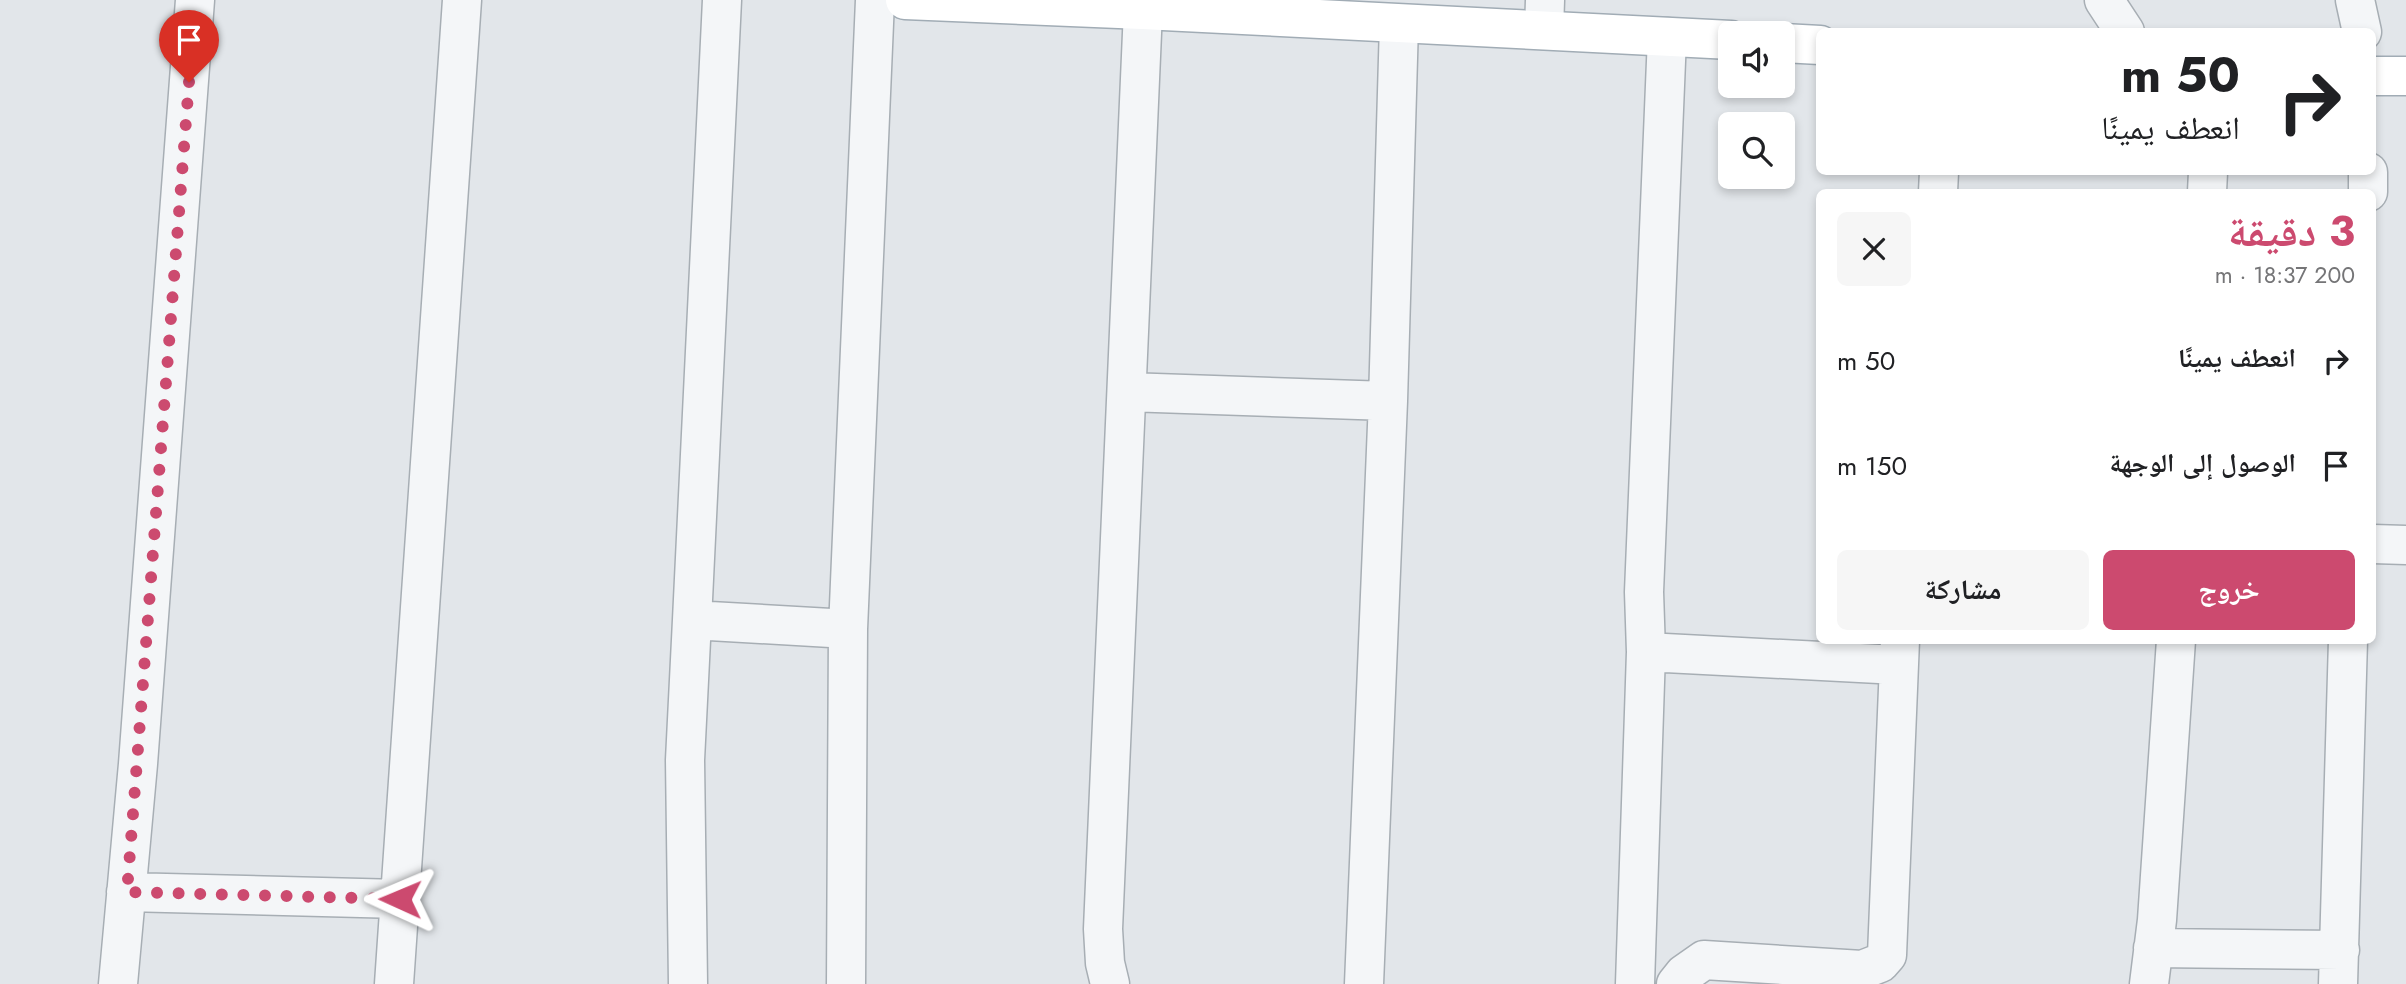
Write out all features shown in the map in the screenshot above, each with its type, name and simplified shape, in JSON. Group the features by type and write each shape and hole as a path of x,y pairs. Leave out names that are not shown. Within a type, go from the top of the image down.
{"main road":[{"path":"905,0 1019,3 1399,24 1544,15 1667,37 1718,39"},
{"path":"1795,44 1816,45"},
{"path":"2376,76 2406,76"}],"street":[{"path":"118,984 195,0"},
{"path":"394,984 461,0"},
{"path":"688,984 685,760 722,0"},
{"path":"846,984 848,629 875,0"},
{"path":"2104,0 2122,28"},
{"path":"2355,0 2361,28"},
{"path":"1110,984 1105,963 1103,929 1143,10"},
{"path":"1364,984 1388,401 1399,24"},
{"path":"1635,984 1646,652 1644,592 1667,37"},
{"path":"1127,392 1388,401"},
{"path":"2376,544 2406,545"},
{"path":"692,620 848,629"},
{"path":"2176,644 2151,966 2339,967 2348,644"},
{"path":"1646,652 1899,653 1887,954 1880,963 1862,970 1704,960 1684,974 1676,984"},
{"path":"127,892 400,899"}],"route":[{"path":"189,82 127,892 400,899"}]}
